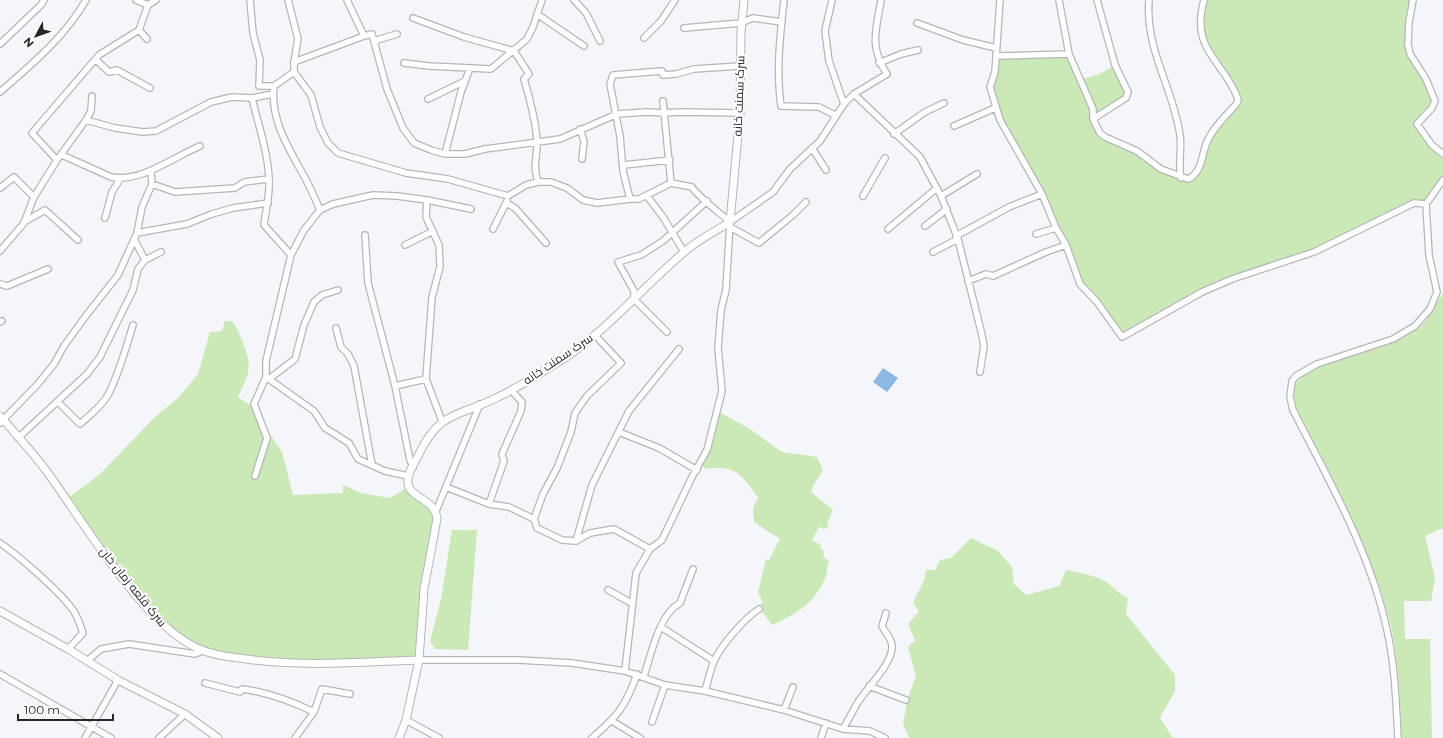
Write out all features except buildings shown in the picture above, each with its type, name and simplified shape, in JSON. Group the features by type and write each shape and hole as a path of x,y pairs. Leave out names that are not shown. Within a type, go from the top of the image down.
{"street":[{"path":"0,44 41,5 44,0"},
{"path":"0,92 46,53 80,11 86,0"},
{"path":"136,0 147,2 156,0"},
{"path":"250,0 254,33 260,60 259,86 274,86 294,72"},
{"path":"288,0 298,39 294,62 294,72 311,95 320,127 328,143 338,153 406,173 448,179 508,196"},
{"path":"347,0 364,36"},
{"path":"404,63 491,69 527,39 542,0"},
{"path":"574,0 586,13 600,41"},
{"path":"644,38 661,21 675,0"},
{"name":"سرک سمنت خانه","path":"408,476 424,444 435,427 442,422 511,390 558,362 595,335 684,252 730,224 740,113 741,22 744,0"},
{"path":"784,0 779,52 778,89 781,106 819,107 835,115"},
{"path":"832,0 825,32 829,61 844,104"},
{"path":"625,671 636,573 650,549 662,540 692,477 707,450 722,391 718,348 721,310 726,290 730,224 773,192 790,169 820,142 835,115 854,94 887,74 879,63 874,43 881,0"},
{"path":"1000,0 996,56 990,87 995,108 1000,120 1042,194 1056,228 1066,245 1080,284 1098,302 1122,337 1186,300 1214,287 1314,252 1414,203 1426,204"},
{"path":"1059,0 1069,54 1093,109 1093,119 1100,133 1105,137 1137,151 1160,169 1188,179 1195,175 1204,156 1206,143 1214,129 1237,103 1238,98 1208,50 1202,34 1200,23 1204,0"},
{"path":"1093,119 1126,98 1128,92 1116,65 1097,0"},
{"path":"1149,0 1147,19 1156,59 1173,104 1180,136 1180,170 1182,178"},
{"path":"1413,0 1409,22 1408,44 1410,54 1426,79 1435,101 1432,108 1417,124 1432,145 1443,154"},
{"path":"57,160 32,133 99,56 139,30 147,2"},
{"path":"537,14 584,46"},
{"path":"413,18 464,38 514,51 529,74 524,79 535,118 537,142 534,170 538,182"},
{"path":"684,28 741,22 754,18 782,22"},
{"path":"917,24 957,38 996,48"},
{"path":"139,30 147,39"},
{"path":"294,62 372,34 395,111 403,128 414,143 445,154 465,154 485,149 560,139 617,114 648,112 740,113"},
{"path":"374,41 397,34"},
{"path":"879,63 901,54 918,50"},
{"path":"996,56 1069,54"},
{"path":"96,60 109,72 116,70 150,88"},
{"path":"630,199 623,171 617,114 610,84 613,75 650,71 662,71 663,74 676,74 694,69 740,66"},
{"path":"445,154 470,68"},
{"path":"428,99 465,81"},
{"path":"274,86 273,94 276,116 288,150 300,169 320,210"},
{"path":"86,120 115,128 143,132 156,131 211,102 232,97 252,98 273,94"},
{"path":"854,94 894,134 920,157 947,209 957,238 984,346 980,372"},
{"path":"24,223 34,197 57,160 62,155 91,111 92,96"},
{"path":"252,98 265,153 269,178 268,203 264,225 291,255"},
{"path":"663,101 670,160 671,183"},
{"path":"894,134 925,112 944,103"},
{"path":"954,126 995,108"},
{"path":"580,129 584,141 582,159"},
{"path":"62,155 111,177 120,179 151,172 166,162 200,146"},
{"path":"812,148 826,170"},
{"path":"863,196 885,158"},
{"path":"623,171 624,165 670,160"},
{"path":"1,420 54,364 76,328 118,275 136,236 142,207 152,184 151,172"},
{"path":"941,196 977,174"},
{"path":"0,188 14,177 34,197"},
{"path":"152,184 175,192 235,188 244,182 269,178"},
{"path":"105,218 112,192 120,179"},
{"path":"1398,738 1390,646 1375,586 1360,544 1293,410 1290,397 1292,381 1306,370 1326,360 1393,339 1415,326 1430,309 1437,292 1430,255 1426,204 1443,180"},
{"path":"493,229 508,196 526,185 538,182 551,182 567,188 583,200 597,204 639,199 671,183 692,187 696,194 707,201 730,224 759,243 793,215 806,202"},
{"path":"888,229 937,188"},
{"path":"933,252 1009,207 1042,194"},
{"path":"399,738 406,720 419,660 424,589 437,519 436,511 432,505 410,490 408,487 408,476 385,471 358,459 349,443 325,428 314,411 268,378 266,361 291,255 304,230 320,210 333,204 373,195 397,196 427,200 471,209"},
{"path":"647,196 663,217 684,252"},
{"path":"427,200 426,217 439,245 440,267 432,297 426,379 442,422"},
{"path":"667,332 634,299 634,291 618,262 641,255 663,241 707,201"},
{"path":"136,236 187,224 212,214 233,208 268,203"},
{"path":"506,203 514,208 546,243"},
{"path":"925,226 947,209"},
{"path":"0,251 24,223 44,210 78,240"},
{"path":"1036,234 1056,228"},
{"path":"405,245 433,230"},
{"path":"365,234 368,283 394,386 410,460 413,467"},
{"path":"136,236 145,260"},
{"path":"968,281 986,274 993,276 1046,252 1066,245"},
{"path":"18,438 87,374 100,357 133,290 138,269 145,260 161,252"},
{"path":"0,284 7,286 48,269"},
{"path":"255,476 267,438 254,404 268,378 295,359 308,312 317,297 338,290"},
{"path":"58,402 80,424 96,411 112,386 133,325"},
{"path":"336,328 341,347 348,354 354,366 372,465"},
{"path":"595,335 621,363 587,396 575,413 571,432 543,494 534,519 537,528 562,540 576,540 590,533 614,529 650,549"},
{"path":"576,540 592,485 630,411 679,349"},
{"path":"394,386 426,379"},
{"path":"489,504 504,461 502,454 521,411 522,402 511,390"},
{"path":"436,511 480,404"},
{"name":"سرک قلعه زمان خان","path":"1,420 44,468 123,578 158,620 187,644 222,656 297,664 419,660"},
{"path":"619,432 659,448 697,470"},
{"path":"446,487 489,504 509,507 534,519"},
{"path":"0,543 10,549 51,587 75,613 83,633 68,650"},
{"path":"644,676 666,616 673,607 680,603 693,569"},
{"path":"608,590 633,604"},
{"path":"705,691 714,661 721,649 750,615 759,609"},
{"path":"0,611 118,680 185,714 218,738"},
{"path":"843,729 869,686 883,669 891,653 892,646 890,640 882,626 886,614"},
{"path":"661,628 714,661"},
{"path":"87,661 101,649 129,644 195,654 202,650"},
{"path":"419,660 519,660 572,663 625,671 644,676 665,685 705,691 784,710 843,729 870,731 885,738"},
{"path":"0,674 111,738"},
{"path":"592,738 612,721 626,703 637,674"},
{"path":"85,738 118,680"},
{"path":"205,682 240,692 242,689 259,691 294,702 314,712"},
{"path":"652,722 665,685"},
{"path":"869,686 906,700"},
{"path":"784,710 793,687"},
{"path":"295,738 314,712 322,689 350,694"},
{"path":"159,738 185,714"},
{"path":"406,720 439,738"},
{"path":"612,721 640,738"},
{"path":"821,738 826,723"}],"green space":[{"path":"1204,0 1413,0 1408,44 1435,101 1417,124 1443,154 1443,180 1426,204 1419,202 1318,249 1202,292 1122,337 1084,289 1042,194 1000,120 990,87 996,56 1069,54 1080,80 1100,74 1115,65 1126,86 1126,98 1093,119 1100,133 1129,148 1161,169 1181,178 1195,175 1206,143 1238,99 1201,34"},
{"path":"1443,294 1443,528 1425,536 1435,578 1431,601 1404,601 1405,639 1430,639 1432,738 1402,738 1396,653 1391,626 1383,597 1350,515 1297,409 1294,392 1297,382 1314,370 1341,359 1392,343 1421,327"},
{"path":"225,321 232,321 238,330 248,357 249,369 238,397 250,405 282,452 293,495 343,493 343,485 361,493 390,498 408,487 436,511 419,660 297,664 202,651 157,620 67,499 100,474 154,418 179,397 198,374 210,332 222,331"},
{"path":"717,411 750,429 782,452 817,457 823,470 811,492 833,510 827,523 829,524 825,529 819,527 812,540 821,545 820,548 824,551 823,557 829,561 826,576 822,585 811,600 797,612 772,625 761,610 762,608 760,605 763,603 758,592 766,559 769,560 780,539 754,522 753,508 758,497 742,477 731,470 724,468 705,469 701,463"},
{"path":"452,530 477,530 468,650 435,649 430,641 441,599"},
{"path":"971,538 998,551 1012,567 1014,584 1026,595 1059,586 1066,570 1100,579 1128,598 1126,614 1175,675 1175,691 1160,718 1173,738 909,738 903,723 908,698 916,676 908,647 915,640 908,624 919,611 913,603 924,580 926,570 935,570 940,560 951,558"}],"water":[{"path":"883,368 898,378 887,392 873,382"}]}
